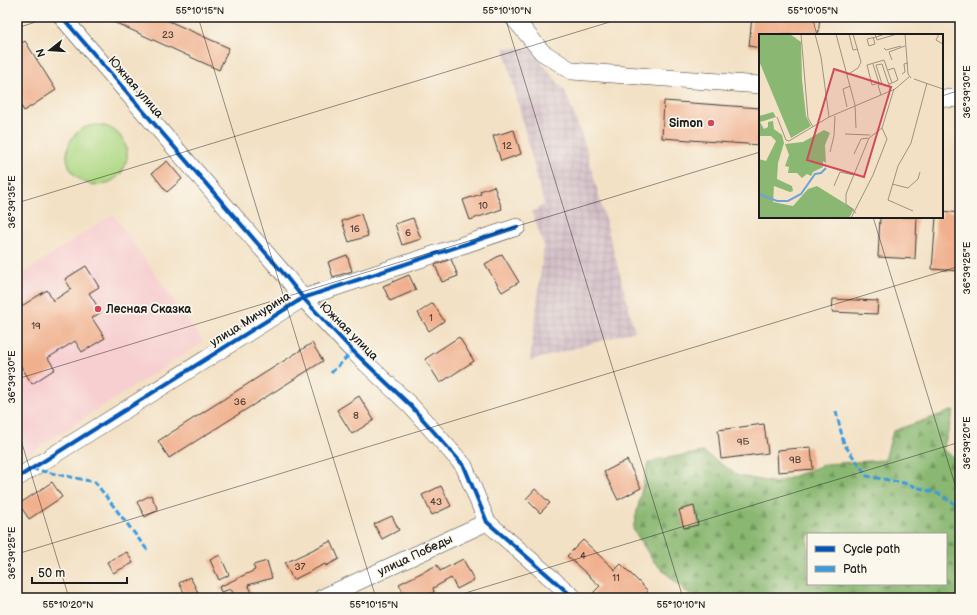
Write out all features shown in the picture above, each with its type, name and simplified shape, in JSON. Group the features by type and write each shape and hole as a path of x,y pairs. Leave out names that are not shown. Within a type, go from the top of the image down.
{"street":[{"name":"Южная улица","path":"62,17 284,274 302,298 353,351 410,406 464,466 487,522 574,598"},
{"path":"513,17 542,52 572,71 759,84"},
{"path":"943,98 960,99"},
{"name":"улица Мичурина","path":"20,473 302,298 516,227"},
{"name":"улица Победы","path":"322,598 487,522"}],"shaded area":[{"path":"504,48 530,48 565,91 585,144 635,331 530,361 544,245 532,212 544,205"},
{"name":"Лесная Сказка","path":"113,214 203,342 28,454 17,447 17,277"}],"green space":[{"path":"97,125 114,130 122,138 127,155 122,172 114,180 97,185 80,180 72,172 67,155 72,138 80,130"},
{"path":"954,410 943,450 959,460 960,459 960,598 693,598 654,562 633,529 648,463 655,460 703,452 739,476 776,483 826,464 885,460 893,431"}],"building":[{"path":"103,17 160,17 229,48 219,70"},
{"path":"752,17 820,17 818,34 759,34 759,48 749,46"},
{"path":"25,41 56,90 24,111 17,100 17,46"},
{"name":"Simon","path":"664,101 759,108 759,145 662,138"},
{"path":"514,130 521,154 501,161 493,136"},
{"path":"167,161 182,179 167,192 152,173"},
{"path":"494,186 502,209 470,220 463,200 481,194 480,191"},
{"path":"943,211 960,213 960,271 932,269 936,218 943,218"},
{"path":"361,214 368,236 349,242 342,221"},
{"path":"413,218 421,239 402,245 395,224"},
{"path":"880,218 917,218 915,259 878,257"},
{"path":"502,254 519,282 502,292 485,264"},
{"path":"347,255 352,271 333,277 328,262"},
{"path":"451,259 458,276 442,282 435,265"},
{"path":"86,266 99,287 89,293 101,312 92,318 105,338 82,352 75,341 48,358 55,369 32,384 17,360 17,309 47,290 53,301 71,289 65,279"},
{"path":"409,275 416,290 390,301 383,286"},
{"path":"833,299 878,301 877,314 832,312"},
{"path":"433,303 444,321 429,331 418,313"},
{"path":"459,337 474,361 440,383 425,359"},
{"path":"312,343 323,361 169,458 158,441"},
{"path":"359,396 374,420 352,434 337,410"},
{"path":"764,424 768,453 721,459 718,430"},
{"path":"811,447 813,469 778,472 777,450"},
{"path":"627,460 641,488 618,500 604,472"},
{"path":"52,482 62,497 29,519 19,504"},
{"path":"441,486 451,506 432,515 422,495"},
{"path":"535,489 550,503 540,513 526,499"},
{"path":"151,495 158,510 145,517 137,502"},
{"path":"694,506 698,525 684,528 679,510"},
{"path":"392,516 399,530 382,539 374,524"},
{"path":"583,540 615,570 621,564 648,591 642,598 599,598 593,593 600,586 567,556"},
{"path":"331,541 339,559 326,566 325,564 293,580 285,563"},
{"path":"127,552 133,563 113,573 107,562"},
{"path":"220,555 229,575 219,580 210,560"},
{"path":"463,559 474,580 457,589 451,578 433,588 434,592 422,598 406,598 399,584 437,565 440,571"},
{"path":"267,561 272,578 248,585 255,598 235,598 231,589 221,592 219,587 255,570 253,565"},
{"path":"190,577 201,598 187,598 179,583"}],"marked path":[{"path":"331,373 353,351"},
{"path":"836,411 844,444 867,476 904,483 939,494 960,507"},
{"path":"32,469 95,482 148,551"}],"cycle path":[{"path":"62,17 284,274 303,298 353,351 411,406 464,466 487,522 574,598"},
{"path":"17,478 303,298 517,227"}],"place":[{"name":"Simon","path":"711,123"},
{"name":"Лесная Сказка","path":"98,309"}]}
